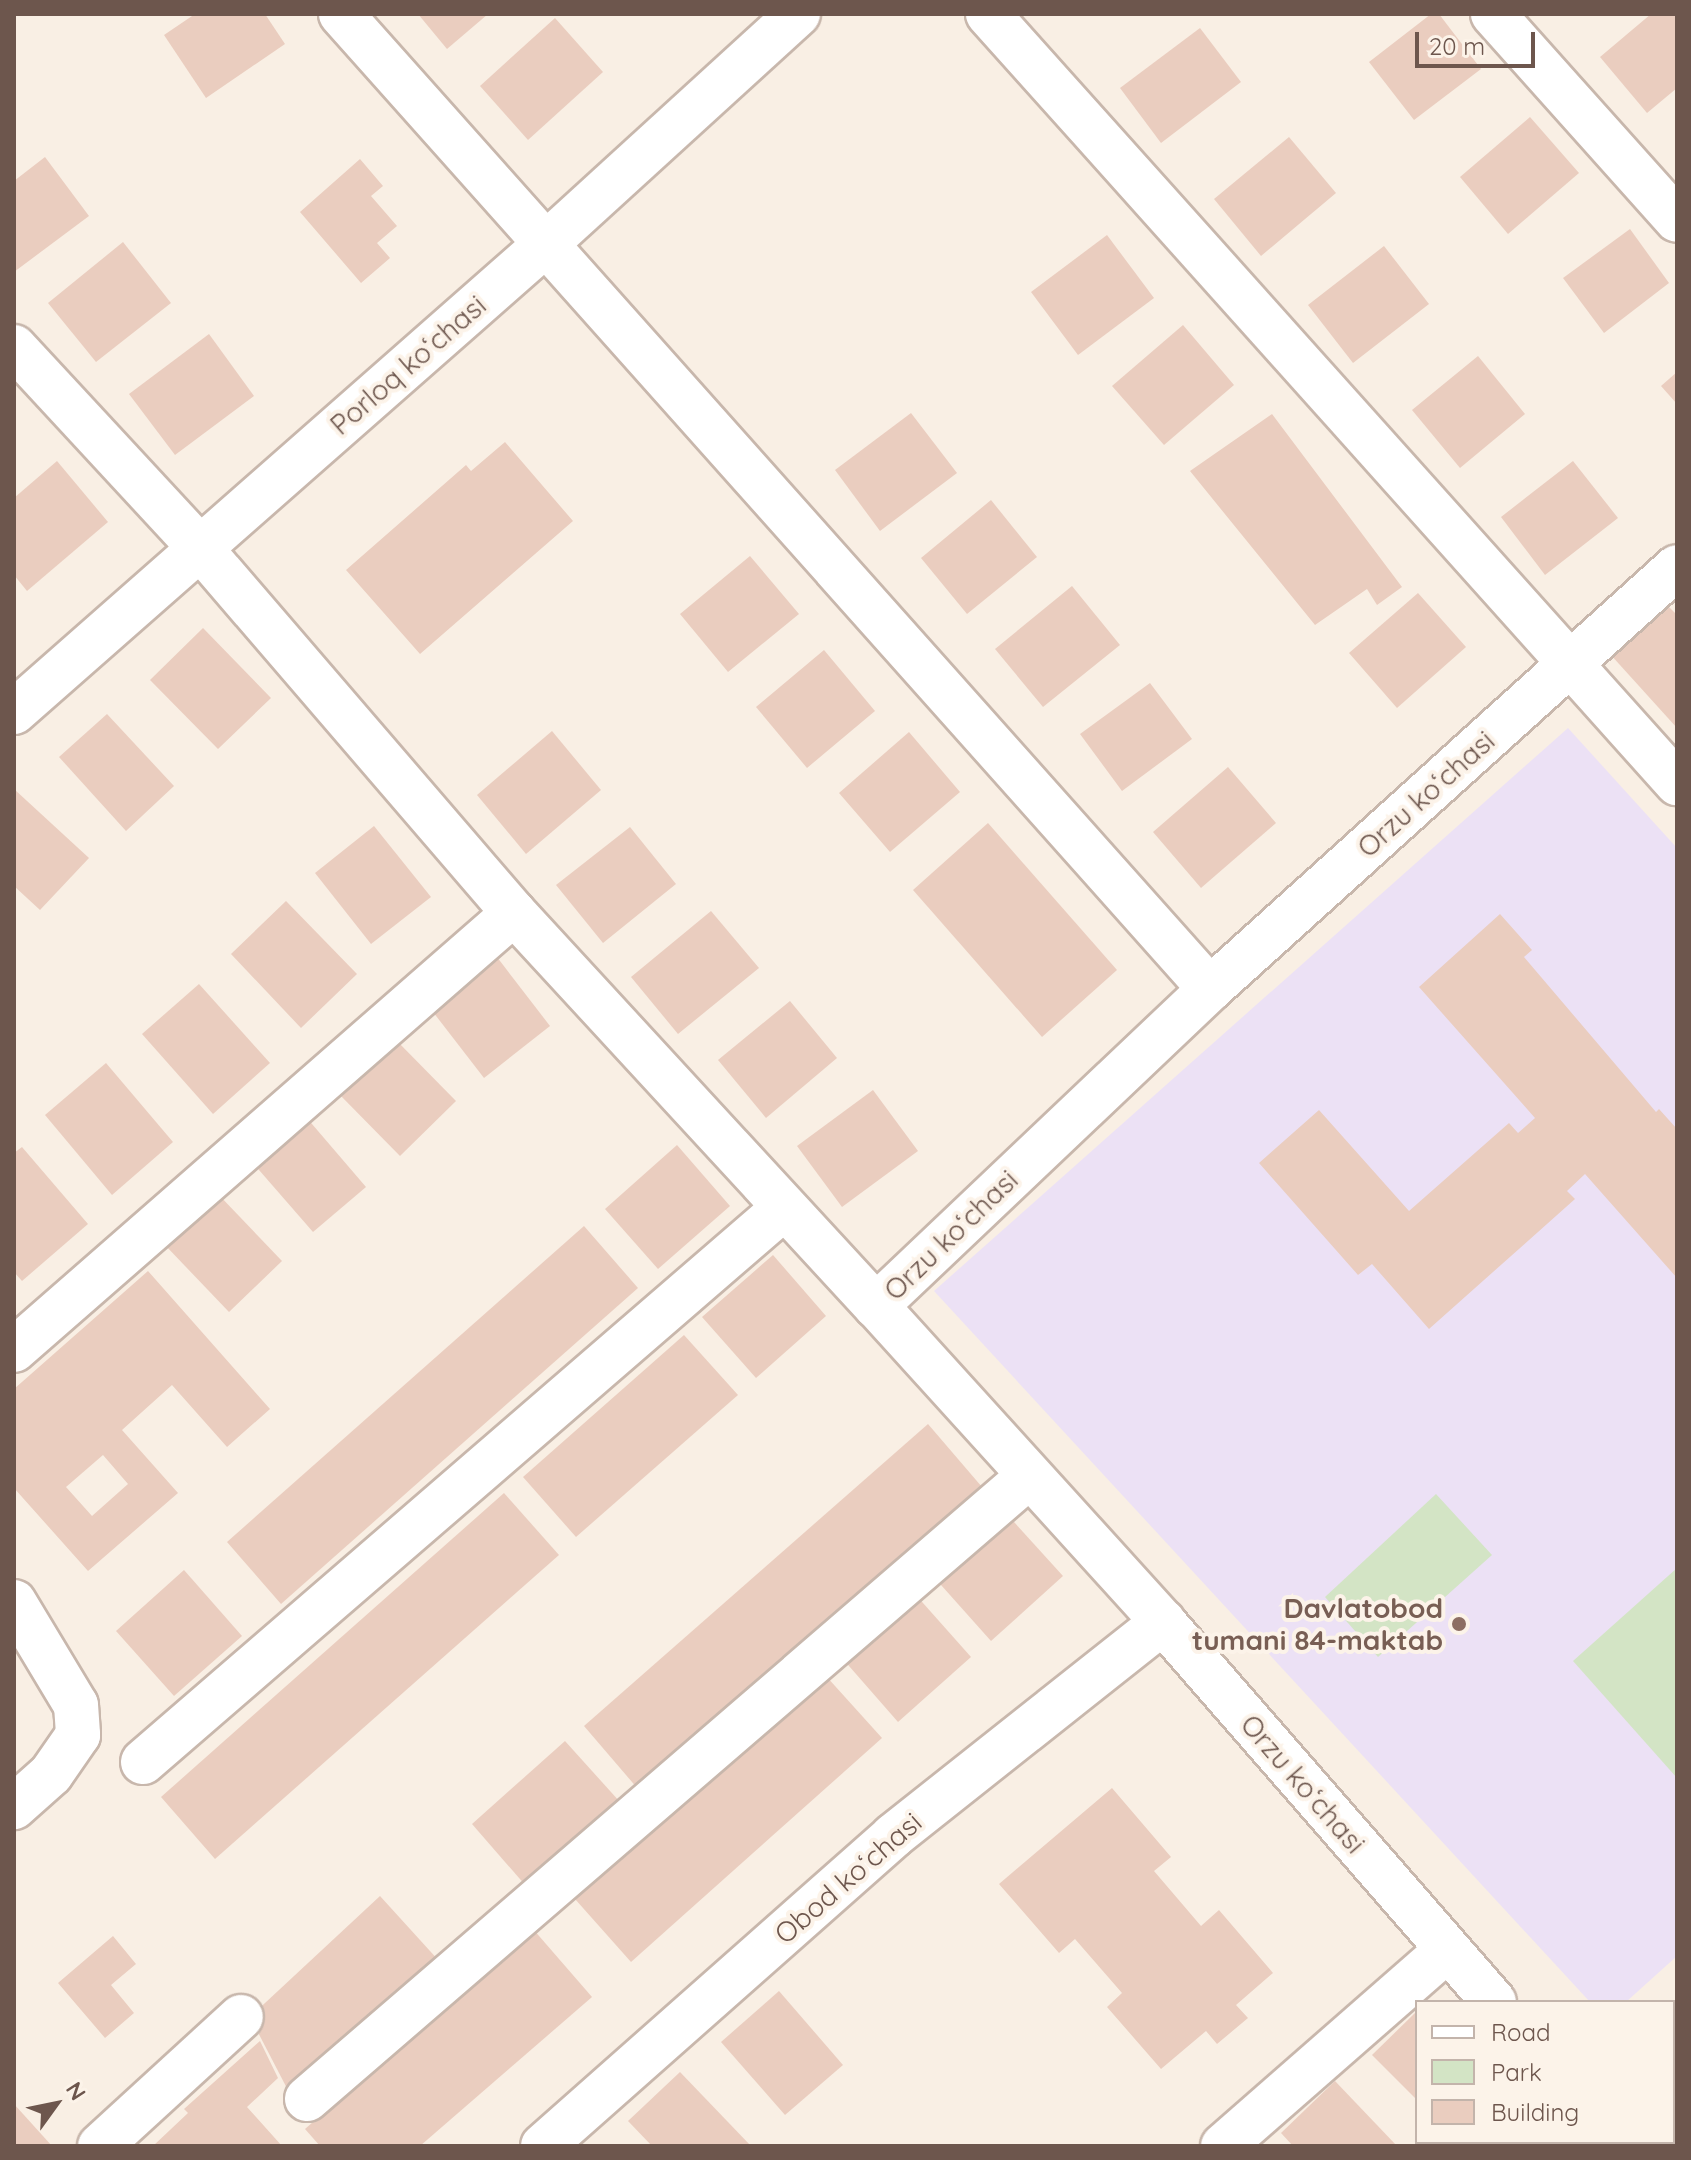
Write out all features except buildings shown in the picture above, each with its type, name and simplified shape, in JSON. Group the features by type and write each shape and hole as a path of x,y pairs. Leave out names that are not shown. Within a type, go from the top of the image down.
{"street":[{"path":"341,14 1210,989"},
{"name":"Porloq koʻchasi","path":"14,712 547,243 798,14"},
{"path":"988,14 1677,783"},
{"path":"1493,14 1677,220"},
{"path":"14,347 200,548 514,913 876,1306"},
{"name":"Orzu koʻchasi","path":"1492,2000 1163,1622 1028,1477 876,1306 1210,989 1677,567"},
{"path":"14,1350 514,913"},
{"path":"143,1762 784,1208"},
{"path":"307,2099 1028,1477"},
{"path":"14,1602 76,1705 78,1735 51,1774 14,1807"},
{"name":"Obod koʻchasi","path":"543,2146 893,1836 1163,1622"},
{"path":"1223,2146 1447,1950"},
{"path":"100,2146 241,2017"}],"shaded area":[{"name":"Davlatobod tumani 84-maktab","path":"1568,728 1677,848 1677,1956 1628,2000 1588,2000 934,1291"}],"green space":[{"path":"1436,1494 1492,1555 1378,1657 1325,1597"},
{"path":"1677,1568 1677,1778 1573,1661"}],"place":[{"name":"Davlatobod tumani 84-maktab","path":"1459,1624"}]}
